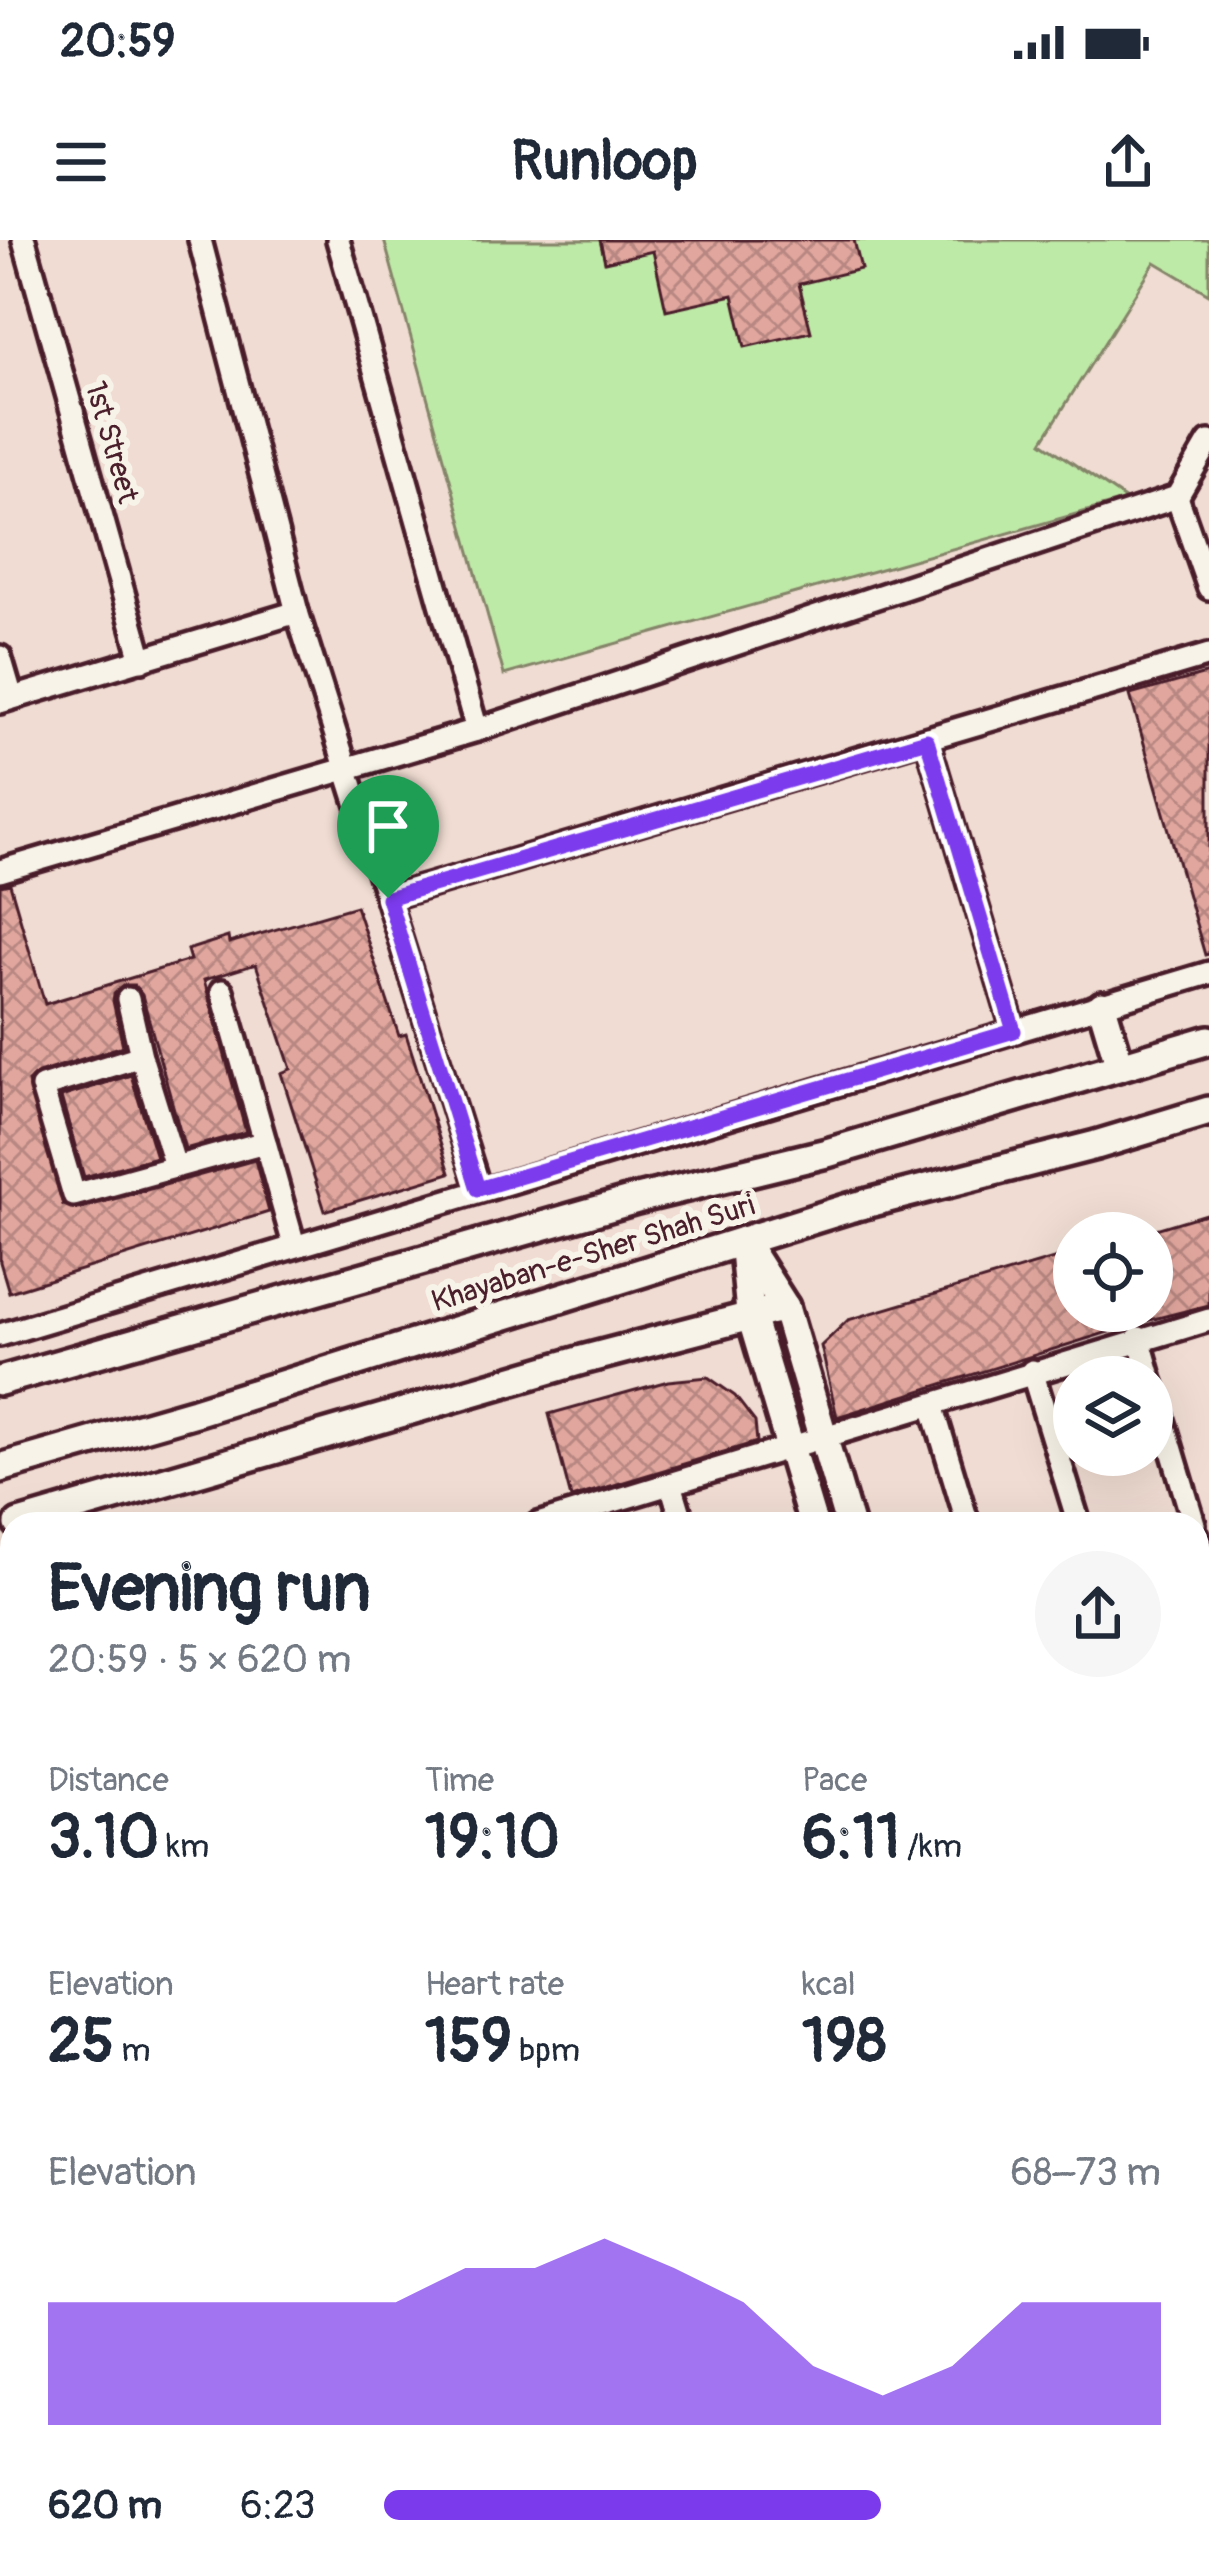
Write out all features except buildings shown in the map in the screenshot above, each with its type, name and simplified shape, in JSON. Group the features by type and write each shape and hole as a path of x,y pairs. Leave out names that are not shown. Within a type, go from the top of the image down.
{"main road":[{"path":"1102,1006 1120,1066"},
{"name":"Khayaban-e-Sher Shah Suri","path":"0,1382 637,1198 827,1154 1209,1040"},
{"name":"Khayaban-e-Sher Shah Suri","path":"0,1468 849,1208 1209,1111"},
{"path":"743,1241 785,1306 845,1512"},
{"path":"743,1241 750,1313 809,1512"},
{"path":"60,1512 785,1306"}],"street":[{"name":"1st Street","path":"24,240 142,660"},
{"path":"200,240 297,612 478,1189"},
{"path":"338,240 477,730"},
{"path":"0,871 477,730 1177,497 1209,442"},
{"path":"1177,497 1209,588"},
{"path":"0,658 6,700 297,612"},
{"path":"388,898 1209,655"},
{"path":"927,740 1014,1031"},
{"path":"0,1335 1209,974"},
{"path":"222,992 294,1245"},
{"path":"128,999 175,1166"},
{"path":"142,1056 42,1087 74,1195 265,1142"},
{"path":"592,1512 1032,1370 1209,1320"},
{"path":"1139,1338 1144,1356"},
{"path":"1032,1370 1075,1512"},
{"path":"932,1405 964,1512"},
{"path":"1173,1455 1190,1512"},
{"path":"671,1484 679,1512"}],"green space":[{"path":"384,240 1209,240 1209,294 1155,262 1042,442 1126,500 504,675"}],"route":[{"path":"927,740 1014,1031 478,1189 388,898 927,740"}]}
